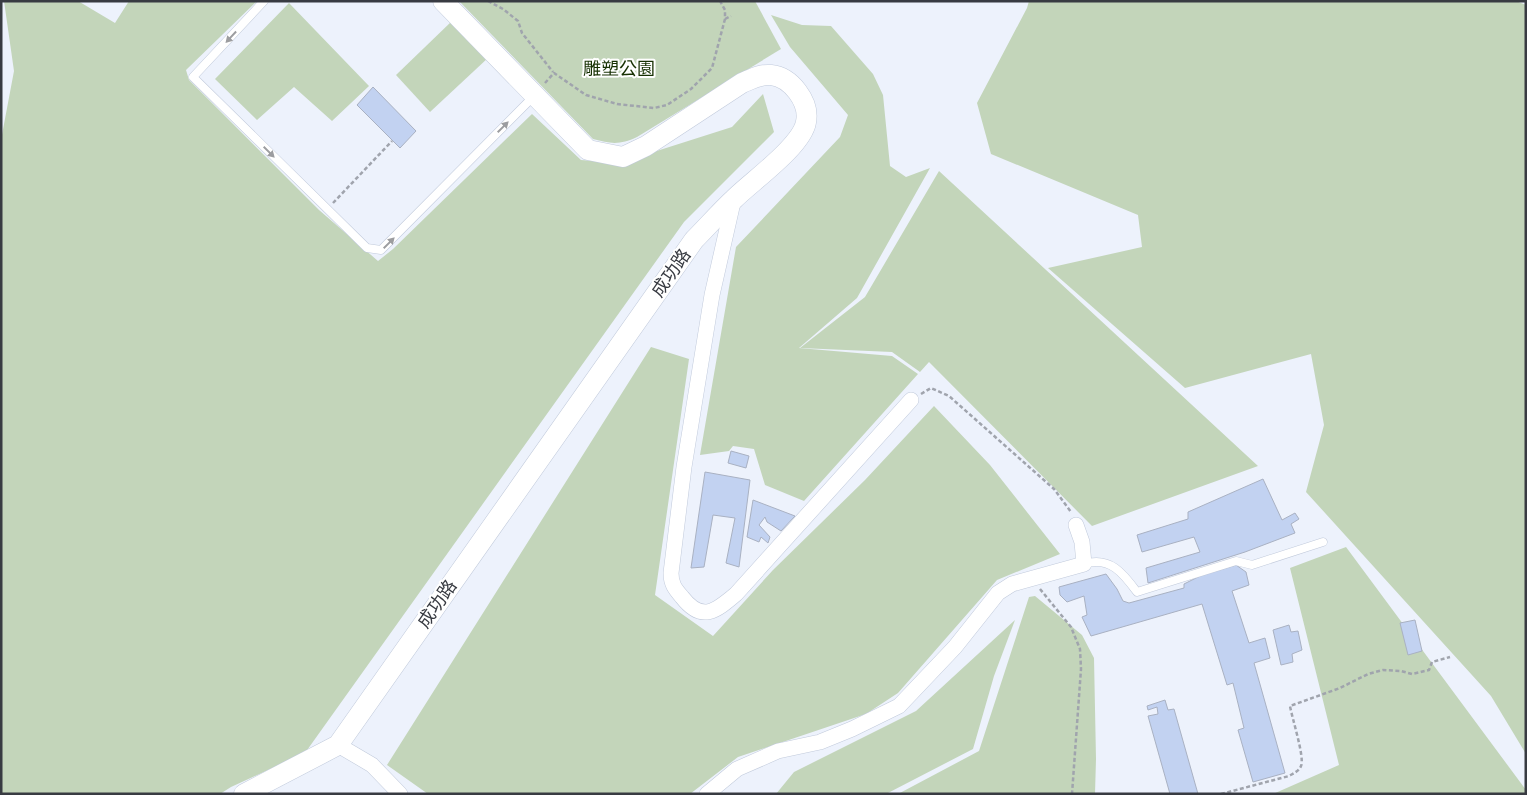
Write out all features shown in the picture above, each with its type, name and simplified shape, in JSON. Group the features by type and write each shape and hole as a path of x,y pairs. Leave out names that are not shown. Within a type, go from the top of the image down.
{"street":[{"name":"成功路","path":"244,794 338,744 694,240 734,198 791,148 806,125 807,116 804,102 791,84 771,75 759,76 742,83 646,146 624,157 588,150 443,1"},
{"path":"734,198 710,305 684,467 671,573 671,583 690,608 705,613 718,609 736,594 911,400"},
{"path":"707,794 737,769 778,751 828,739 898,706 955,647 998,593 1012,584 1084,564 1082,542 1076,525"},
{"path":"338,744 372,765 400,794"}],"lane":[{"path":"264,1 193,77 366,248 381,250 535,95"},
{"path":"1084,564 1094,561 1110,564 1128,580 1137,592 1236,561 1252,565 1323,542"}],"path":[{"path":"488,1 503,9 518,21 522,33 554,73 586,95 617,104 654,108 667,105 691,89 712,68 725,19 725,10 720,1"},
{"path":"725,19 731,16"},
{"path":"535,95 554,73"},
{"path":"327,209 392,141"},
{"path":"911,400 931,388 949,396 1054,489 1068,507 1076,525"},
{"path":"1031,579 1071,627 1080,649 1081,669 1072,794"},
{"path":"1221,794 1289,776 1297,771 1302,764 1302,752 1294,728 1290,706 1340,688 1368,674 1383,670 1412,674 1429,670 1432,662 1450,657"}],"green space":[{"path":"4,1 78,1 115,23 129,1 257,1 186,70 189,80 319,210 378,261 393,249 532,114 581,160 619,163 732,127 763,94 774,132 684,222 305,753 231,787 220,794 1,794 1,140 14,71"},
{"name":"雕塑公園","path":"459,1 755,1 781,49 637,137 615,143 605,142 593,139"},
{"path":"1029,1 1516,1 1526,5 1526,754 1491,696 1306,492 1324,425 1311,354 1185,388 1048,268 1142,247 1138,215 991,154 977,103"},
{"path":"289,3 369,86 332,121 294,87 257,120 215,79"},
{"path":"771,15 802,25 831,26 873,74 883,95 890,166 906,177 930,168 857,298 799,348 892,356 918,374 804,501 765,485 754,449 733,446 729,451 700,455 736,247 840,137 848,115 790,47"},
{"path":"452,21 489,57 430,112 396,75"},
{"path":"939,171 1258,466 1092,526 929,362 920,372 892,352 800,348 865,297"},
{"path":"651,347 689,359 655,595 713,636 773,570 865,480 934,406 990,465 1060,554 997,580 898,693 866,714 738,757 690,794 428,794 387,765"},
{"path":"1346,547 1526,790 1526,793 1273,794 1339,765 1290,568"},
{"path":"1035,596 1082,635 1094,658 1095,794 898,794 979,751 1029,597"},
{"path":"1015,620 994,676 973,749 886,794 776,794 794,772 916,711"}],"building":[{"path":"373,87 416,131 400,148 357,105"},
{"path":"731,451 749,456 746,468 728,463"},
{"path":"705,472 750,480 739,567 726,563 735,518 713,515 704,567 691,568"},
{"path":"1263,479 1282,520 1295,513 1299,519 1291,524 1295,533 1245,552 1148,583 1146,568 1200,552 1194,537 1142,552 1137,535 1188,519 1188,512"},
{"path":"753,500 795,516 781,531 767,522 765,517 759,525 770,537 768,543 761,537 759,542 747,537"},
{"path":"1236,565 1246,572 1249,585 1232,591 1249,643 1265,638 1270,658 1254,663 1285,773 1253,782 1238,730 1244,728 1233,683 1227,685 1202,604 1091,636 1082,617 1087,615 1084,596 1067,602 1060,595 1059,587 1106,574 1123,601 1129,603 1184,588 1184,584 1202,575"},
{"path":"1415,620 1422,651 1408,655 1400,623"},
{"path":"1289,625 1291,632 1298,631 1302,650 1292,654 1293,662 1281,665 1273,630"},
{"path":"1165,700 1168,710 1174,709 1198,794 1170,794 1148,716 1158,714 1157,707 1148,710 1147,706"}]}
